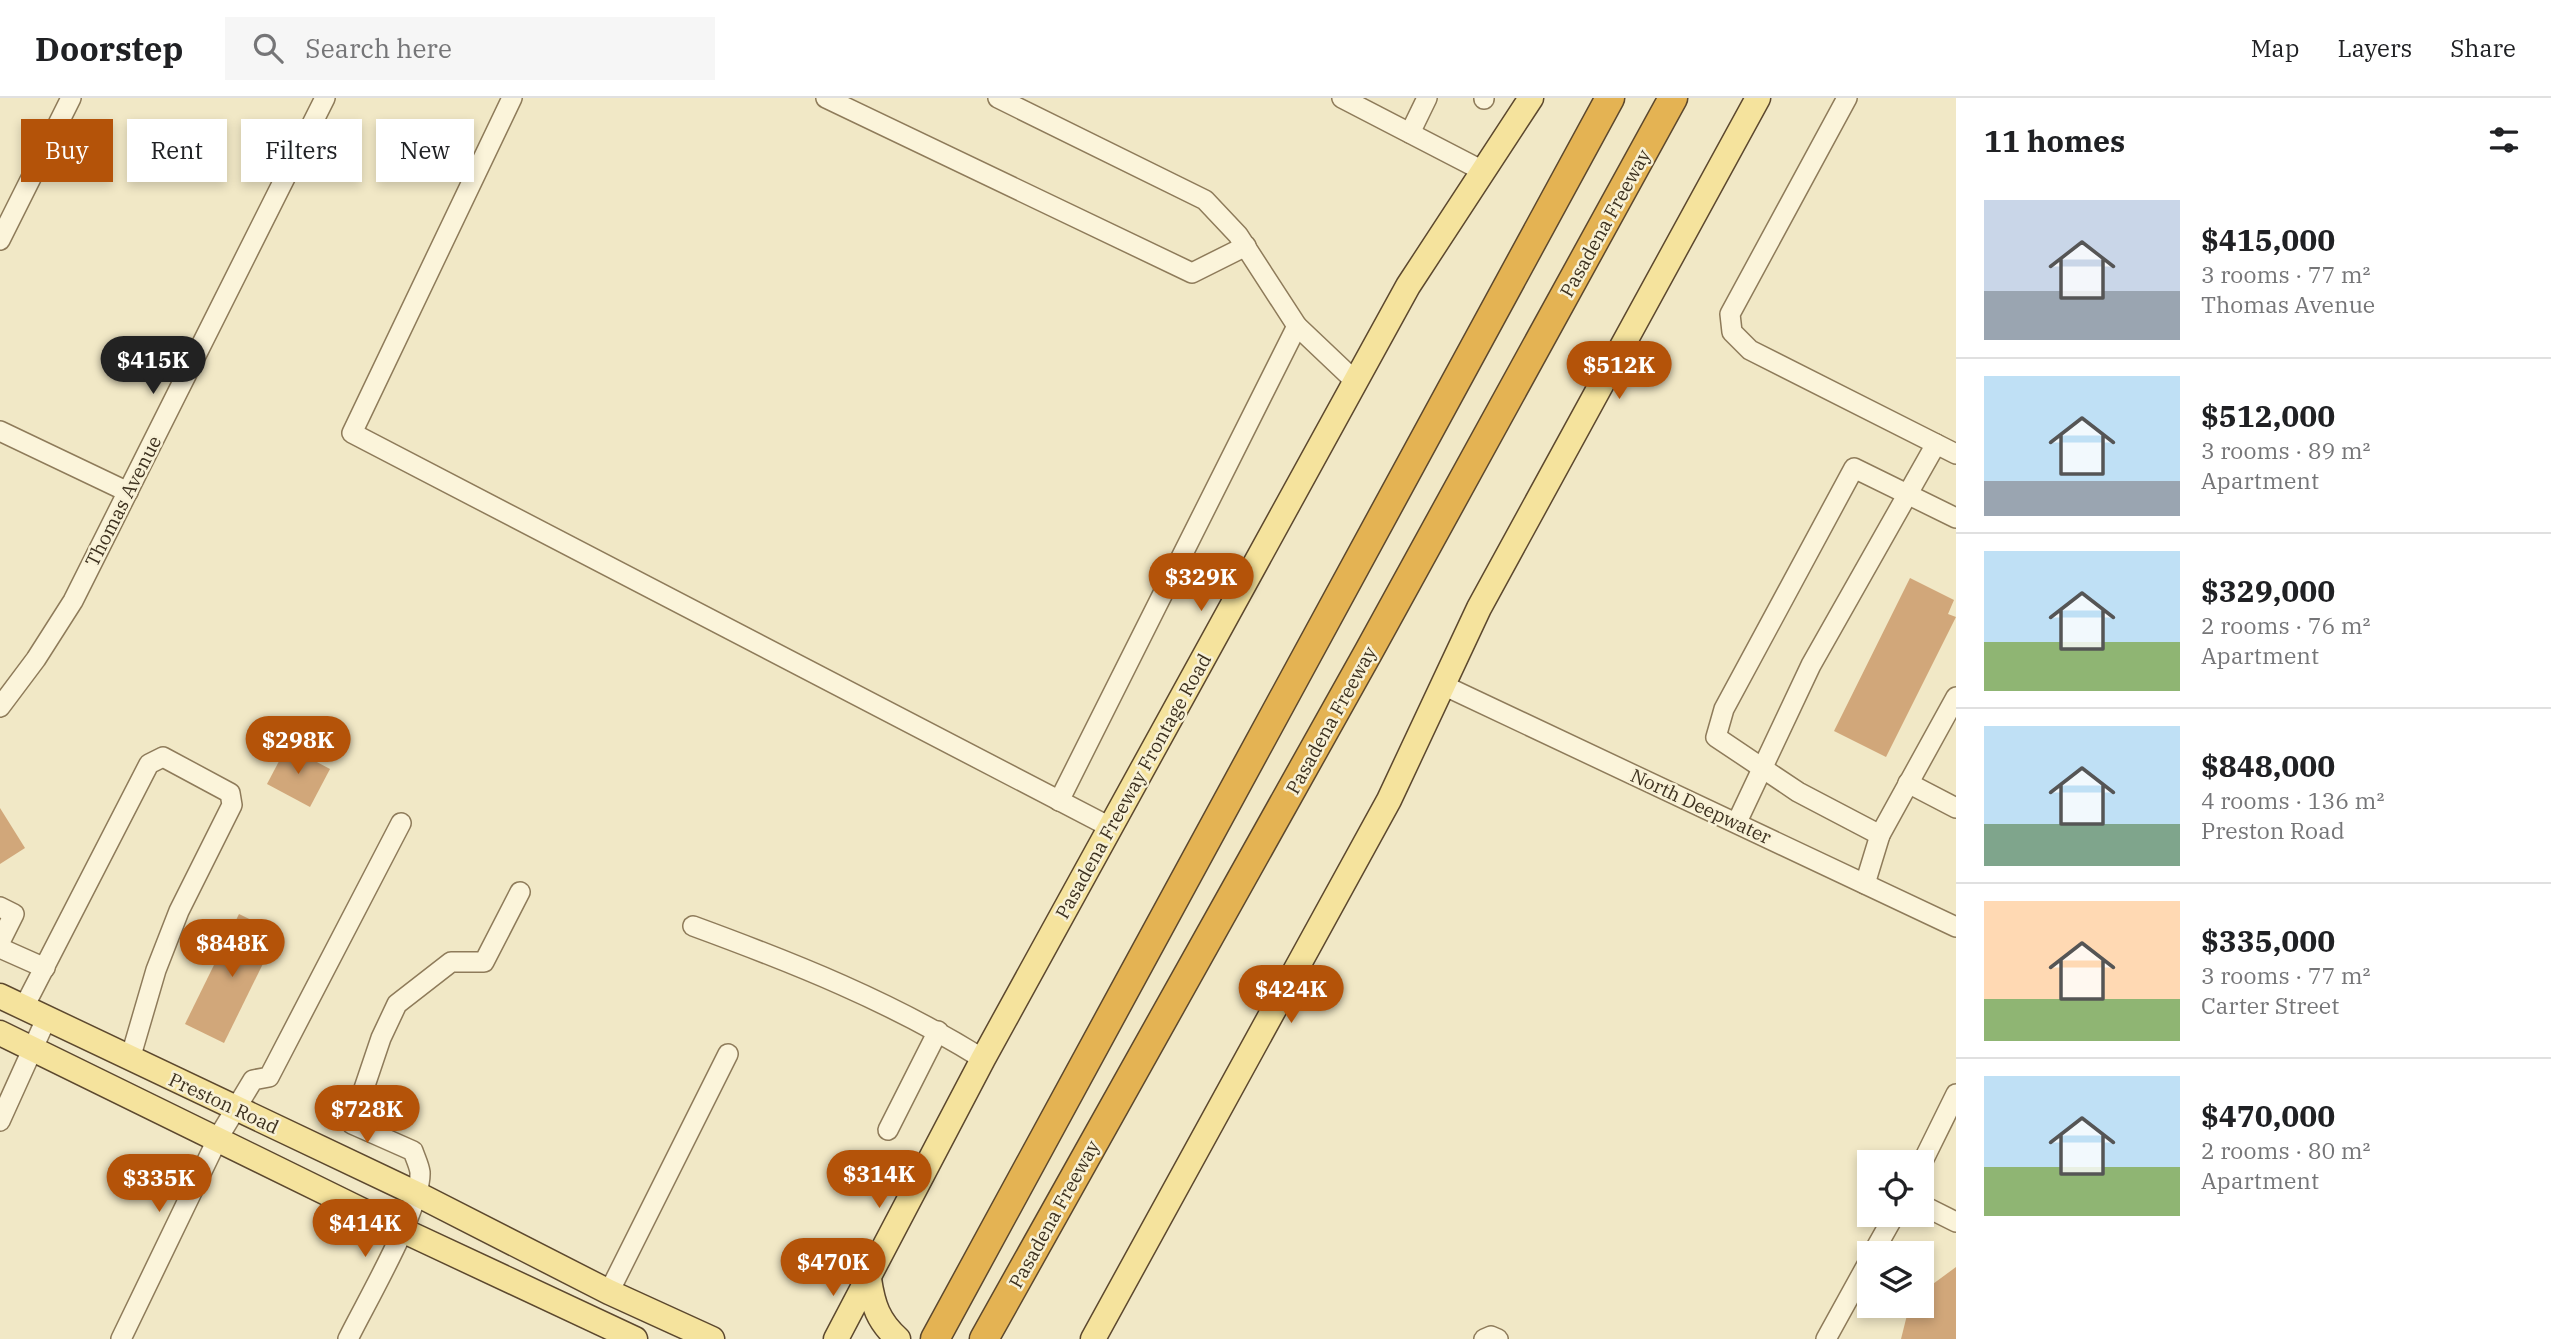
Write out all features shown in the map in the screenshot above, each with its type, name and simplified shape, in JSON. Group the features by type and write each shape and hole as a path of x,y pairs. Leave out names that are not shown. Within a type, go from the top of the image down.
{"highway":[{"path":"935,1339 1610,98"},
{"name":"Pasadena Freeway","path":"990,1327 1376,639 1673,98"}],"main road":[{"name":"Pasadena Freeway Frontage Road","path":"836,1339 983,1059 1355,381 1422,262 1531,98"},
{"path":"1093,1339 1389,800 1445,686 1479,608 1758,98"},
{"name":"Preston Road","path":"0,996 416,1194 609,1292 712,1339"},
{"name":"Preston Road","path":"0,1033 402,1230 635,1339"},
{"path":"869,1279 873,1304 882,1324 898,1339"},
{"path":"594,1318 609,1292"}],"street":[{"path":"0,240 71,98"},
{"name":"Thomas Avenue","path":"1,703 41,652 73,601 325,98"},
{"path":"512,98 352,433 1110,827"},
{"path":"826,98 1192,273 1246,247"},
{"path":"998,98 1205,200 1246,247 1297,326 1355,381"},
{"path":"1342,98 1483,171"},
{"path":"1410,133 1427,98"},
{"path":"1847,98 1730,314 1732,332 1750,350 1956,454"},
{"path":"1059,801 1297,326"},
{"path":"0,430 128,492"},
{"path":"1737,822 1811,665 1936,444"},
{"path":"1880,835 1798,792 1716,737 1724,709 1854,468 1956,518"},
{"name":"North Deepwater","path":"1445,686 1956,927"},
{"path":"1865,884 1880,835 1956,697"},
{"path":"24,1007 149,764 163,757 230,793 232,805 180,911 156,970 130,1059"},
{"path":"1908,783 1956,808"},
{"path":"121,1339 234,1108 253,1080 268,1077 401,823"},
{"path":"348,1339 402,1230 416,1194 420,1172 413,1151 352,1124 381,1038 397,1004 451,961 484,962 520,892"},
{"path":"0,907 14,914 0,942"},
{"path":"693,926 818,972 938,1031 983,1059"},
{"path":"0,948 45,968"},
{"path":"0,1121 47,1017"},
{"path":"888,1130 938,1031"},
{"path":"609,1292 728,1054"},
{"path":"1928,1150 1956,1094"},
{"path":"1934,1211 1956,1222"},
{"path":"1826,1339 1857,1283"},
{"path":"1484,1339 1498,1339"}],"building":[{"path":"1910,578 1954,600 1948,614 1956,617 1886,757 1834,731"},
{"path":"287,746 330,769 310,807 267,784"},
{"path":"0,808 25,848 0,864"},
{"path":"239,914 278,933 224,1043 185,1024"},
{"path":"1956,1267 1956,1339 1901,1339 1906,1318 1934,1318 1934,1283"}]}
